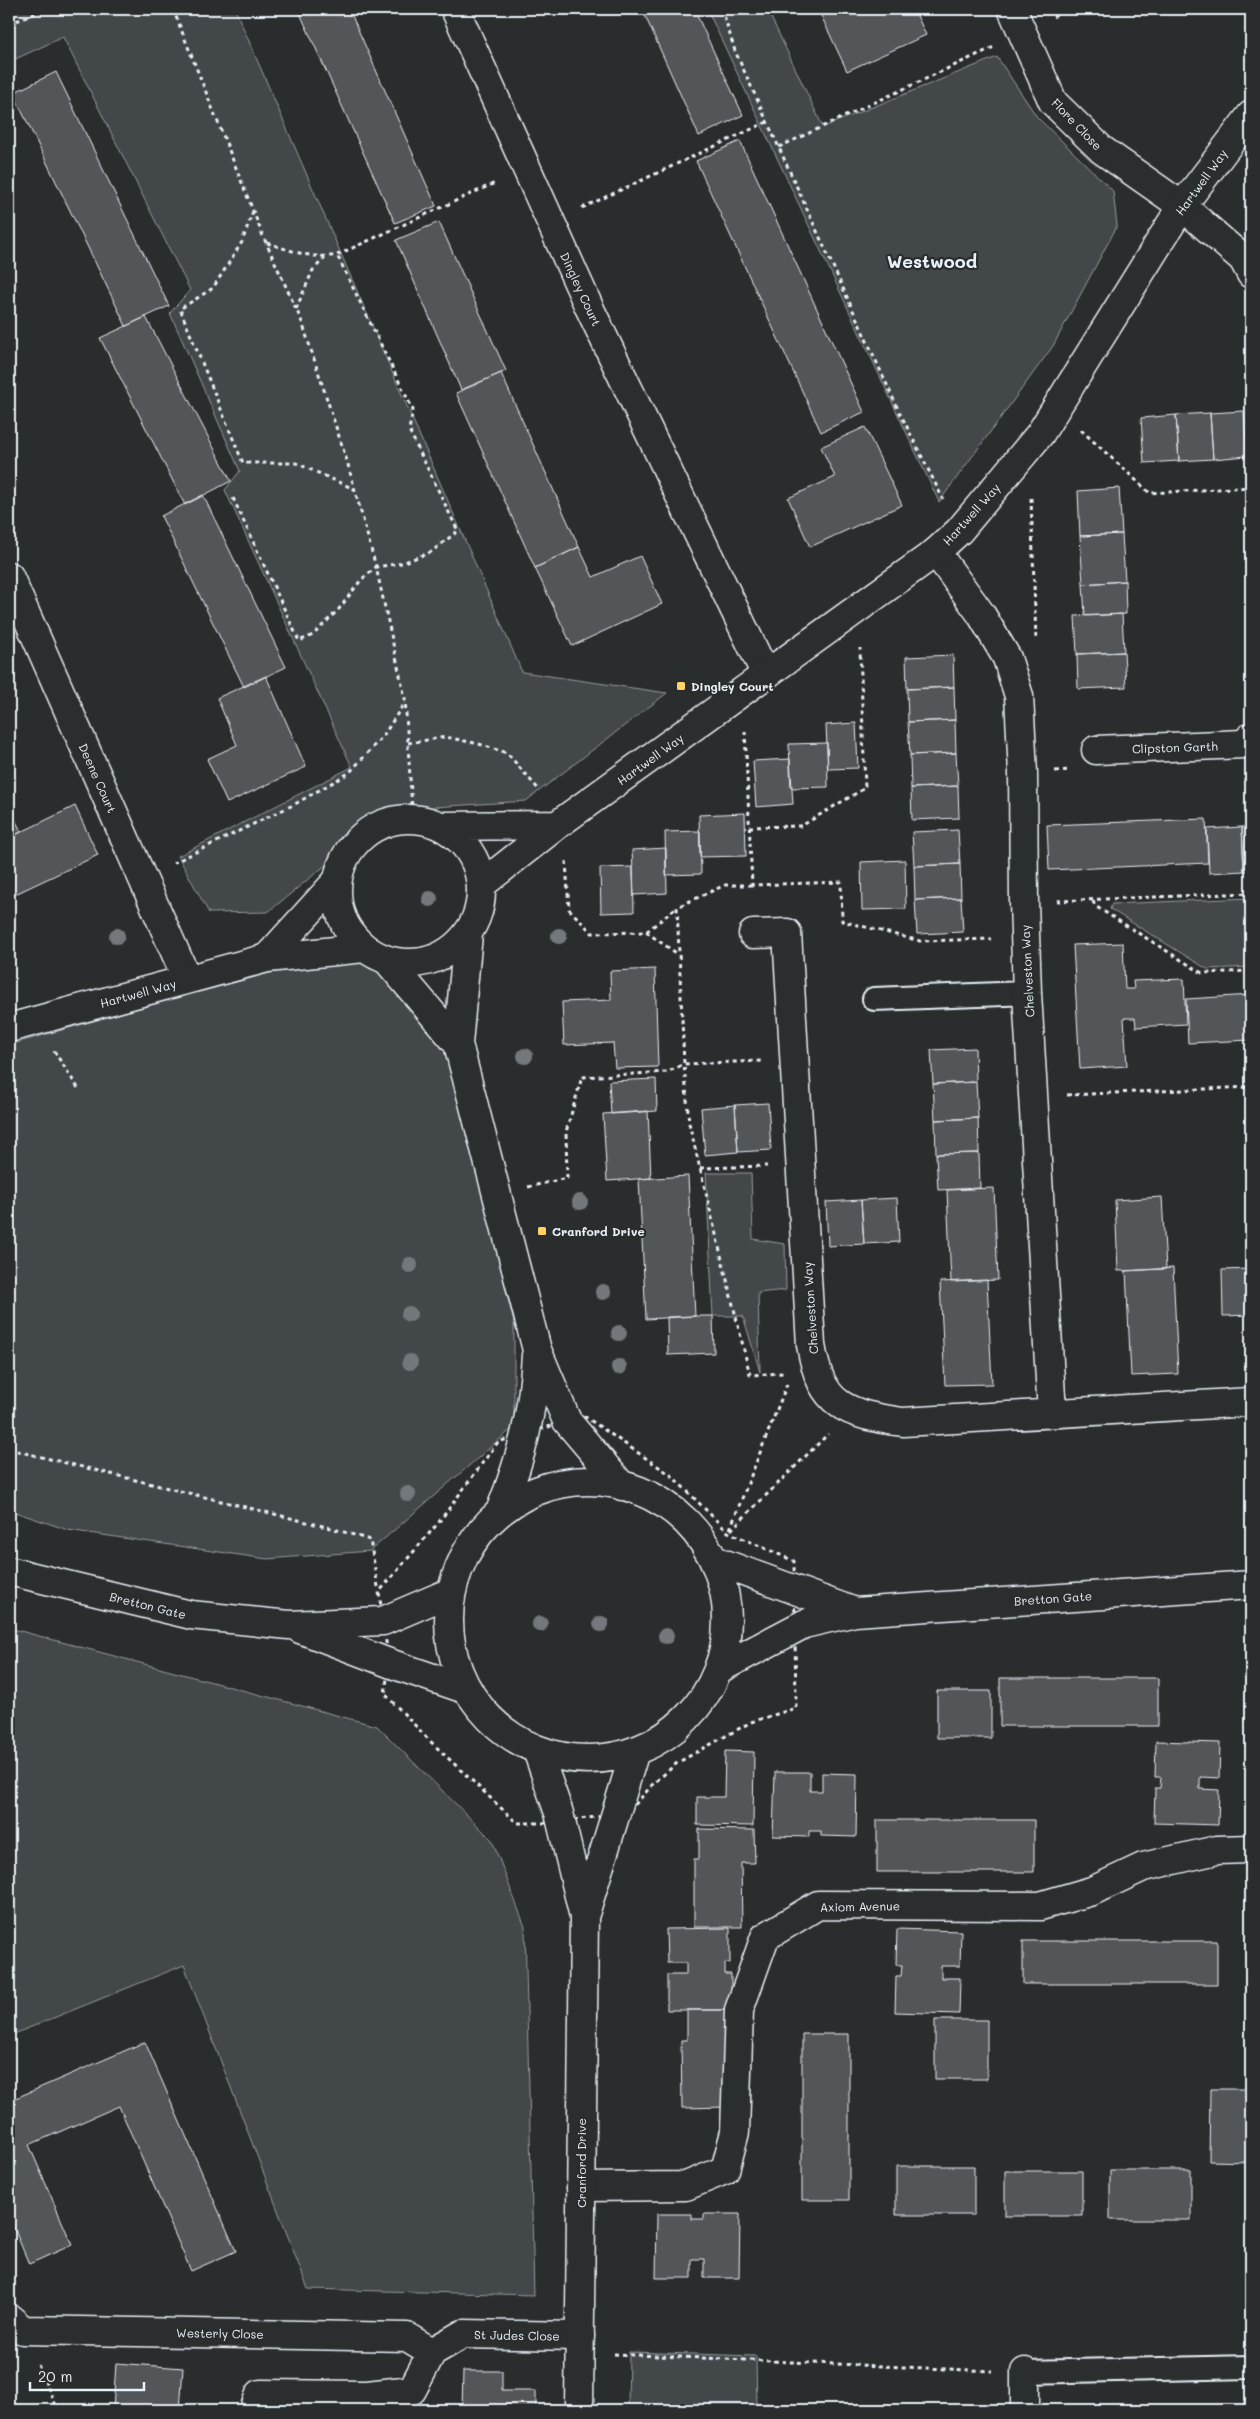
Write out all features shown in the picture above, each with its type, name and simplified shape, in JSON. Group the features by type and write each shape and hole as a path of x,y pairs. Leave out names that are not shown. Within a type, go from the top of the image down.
{"street":[{"name":"Dingley Court","path":"455,9 589,307 766,675"},
{"name":"Flore Close","path":"1012,9 1053,102 1102,150 1182,206"},
{"name":"Hartwell Way","path":"481,885 561,823 936,552 959,531 1040,434 1182,206 1251,115"},
{"path":"1182,206 1243,259 1251,274"},
{"name":"Chelveston Way","path":"936,552 981,614 1007,658 1019,696 1023,772 1027,993 1052,1413"},
{"name":"Deene Court","path":"9,576 188,979"},
{"name":"Clipston Garth","path":"1096,750 1244,744 1251,738"},
{"path":"458,1044 375,954 347,929 338,906 337,881 343,860 356,842 372,829 392,821 413,819 441,826 561,823"},
{"path":"375,954 409,964 431,960 452,950 468,934 476,919 481,902 481,885 475,861 461,840 441,826"},
{"path":"267,958 337,881"},
{"name":"Chelveston Way","path":"753,934 787,932 811,1344 803,1372 831,1398 852,1411 874,1418 903,1422 1251,1402"},
{"path":"468,934 458,1044 537,1350 567,1421 622,1486"},
{"name":"Hartwell Way","path":"22,1024 267,958 375,954"},
{"path":"501,1509 526,1494 554,1486 588,1481 622,1486 659,1501 691,1527 714,1560 725,1595 727,1632 718,1669 699,1704 670,1733 635,1752 602,1759 569,1758 537,1750 506,1734 481,1710 462,1682 449,1638 451,1592 465,1554 501,1509 519,1464 534,1388 537,1350"},
{"name":"Bretton Gate","path":"714,1560 855,1612"},
{"name":"Bretton Gate","path":"9,1571 191,1615 289,1625 383,1621 451,1592"},
{"name":"Bretton Gate","path":"718,1669 804,1624 855,1612 1251,1585"},
{"name":"Bretton Gate","path":"289,1625 388,1663 468,1690"},
{"name":"Cranford Drive","path":"537,1750 559,1813 584,1916 579,2410"},
{"name":"Cranford Drive","path":"584,1916 635,1752"},
{"name":"Axiom Avenue","path":"581,2187 686,2186 725,2170 735,2132 739,2010 765,1937 818,1905 1040,1906 1092,1891 1143,1867 1217,1850 1251,1849"},
{"name":"Westerly Close","path":"16,2324 406,2337 432,2352"},
{"name":"St Judes Close","path":"432,2352 463,2334 580,2336"},
{"path":"254,2410 260,2394 367,2395 412,2390 432,2352"},
{"path":"1025,2410 1026,2372"}],"lane":[{"path":"874,999 1027,993"},
{"path":"1026,2372 1251,2367"}],"path":[{"path":"9,24 46,9"},
{"path":"165,9 173,10 266,243 296,309 347,461 376,567 406,702 413,819"},
{"path":"722,9 735,50 896,407 959,531"},
{"path":"779,147 1024,34 1068,9"},
{"path":"551,222 767,122"},
{"path":"266,243 305,255 326,257 338,255 526,168"},
{"path":"253,211 242,242 213,288 180,309 244,463 296,463 354,490"},
{"path":"233,498 299,642 313,635 339,609 361,580 376,567 402,563 432,552 458,531 409,430 413,410 338,255"},
{"path":"296,309 312,270 326,257"},
{"path":"1056,407 1150,493 1251,487"},
{"path":"749,827 801,826 865,788 860,647"},
{"path":"142,876 294,804 349,773 383,736 406,702"},
{"path":"745,721 752,885"},
{"path":"408,743 446,737 479,744 507,753 561,823 569,909 592,933 646,932 679,955"},
{"path":"1023,772 1085,769 1096,750"},
{"path":"646,932 677,907 725,885 841,882 842,920 920,941 1025,938"},
{"path":"1024,902 1251,893"},
{"path":"1093,900 1094,906 1202,974 1251,972"},
{"path":"677,907 684,1064 689,1123 750,1375 803,1372 728,1532"},
{"path":"22,1024 80,1091"},
{"path":"496,1195 567,1178 566,1132 582,1077 667,1072 684,1064 794,1059"},
{"path":"1034,1097 1251,1087"},
{"path":"700,1168 801,1166"},
{"path":"728,1532 852,1411"},
{"path":"584,1416 670,1475 728,1532 794,1561"},
{"path":"9,1449 331,1528 370,1540 379,1592 439,1522 498,1442"},
{"path":"385,1694 430,1741 518,1823"},
{"path":"632,1808 653,1784 678,1764 751,1722 796,1708"},
{"path":"16,2324 58,2410"},
{"path":"611,2354 1026,2372"}],"shaded area":[{"path":"9,9 235,9 522,672 667,693 526,801 419,808 370,815 327,864 268,912 209,913 178,856 352,767 225,490 240,471 170,313 190,290 63,37 9,62"},
{"path":"707,9 767,9 823,127 997,57 1037,117 1113,191 1117,226 1053,346 939,502"},
{"path":"1251,898 1251,967 1207,969 1110,909 1112,904"},
{"path":"362,958 371,967 382,972 448,1050 514,1323 514,1427 370,1551 267,1559 68,1530 9,1510 9,1045 270,973"},
{"path":"706,1173 751,1173 753,1239 785,1244 786,1290 758,1293 760,1372 743,1316 713,1316"},
{"path":"9,1628 377,1726 492,1840 525,1927 534,2295 308,2289 184,1965 9,2036"},
{"path":"629,2352 756,2356 757,2410 628,2410"}],"building":[{"path":"298,9 349,9 436,206 395,223"},
{"path":"642,9 694,9 743,115 699,136"},
{"path":"818,9 914,9 926,35 847,71"},
{"path":"56,72 169,306 126,326 13,93"},
{"path":"740,141 864,412 821,432 696,161"},
{"path":"439,222 506,371 461,390 396,240"},
{"path":"146,317 231,481 185,505 100,338"},
{"path":"501,373 579,547 535,568 456,393"},
{"path":"1244,411 1247,456 1213,459 1210,413"},
{"path":"1210,413 1213,459 1179,461 1176,415"},
{"path":"1176,415 1179,461 1144,463 1141,418"},
{"path":"865,427 902,505 810,547 788,498 835,477 821,447"},
{"path":"1119,488 1122,534 1080,536 1078,491"},
{"path":"203,495 286,667 244,687 161,516"},
{"path":"1122,534 1125,581 1083,584 1080,536"},
{"path":"579,547 593,577 640,556 662,604 572,646 535,568"},
{"path":"1125,581 1126,614 1085,616 1083,584"},
{"path":"1122,614 1124,652 1077,654 1075,616"},
{"path":"1124,652 1126,687 1078,689 1077,654"},
{"path":"953,655 954,687 907,689 906,657"},
{"path":"266,676 306,767 227,803 207,759 237,745 217,698"},
{"path":"954,687 955,720 908,722 907,689"},
{"path":"955,720 956,753 910,755 908,722"},
{"path":"856,723 858,768 828,769 826,725"},
{"path":"827,743 828,787 791,788 789,744"},
{"path":"956,753 958,786 911,788 910,755"},
{"path":"790,759 793,804 756,807 753,761"},
{"path":"958,786 959,818 912,820 911,788"},
{"path":"9,806 21,832 9,838"},
{"path":"75,806 98,855 9,897 9,838"},
{"path":"745,813 746,856 700,857 699,815"},
{"path":"1206,819 1208,863 1049,870 1047,825"},
{"path":"1242,827 1251,827 1251,871 1244,871"},
{"path":"1242,827 1244,871 1209,873 1207,829"},
{"path":"958,830 960,864 914,866 912,832"},
{"path":"700,831 701,874 666,875 665,832"},
{"path":"666,848 667,893 634,895 632,850"},
{"path":"905,860 906,909 862,910 861,862"},
{"path":"960,864 961,898 915,900 914,866"},
{"path":"633,867 634,912 601,913 600,868"},
{"path":"961,898 963,932 917,934 915,900"},
{"path":"1123,943 1125,989 1134,989 1133,981 1184,979 1186,1024 1136,1027 1135,1018 1124,1018 1127,1066 1080,1069 1073,945"},
{"path":"655,969 658,1067 615,1068 613,1043 564,1045 562,1002 611,1000 610,971"},
{"path":"1251,995 1251,1040 1188,1043 1186,999"},
{"path":"975,1048 976,1082 933,1084 931,1050"},
{"path":"656,1079 657,1111 611,1114 609,1081"},
{"path":"976,1082 978,1118 935,1120 933,1084"},
{"path":"768,1103 771,1150 738,1152 735,1105"},
{"path":"735,1105 738,1152 705,1155 701,1108"},
{"path":"648,1111 651,1178 607,1181 603,1114"},
{"path":"978,1118 979,1153 936,1154 935,1120"},
{"path":"979,1153 980,1188 938,1190 936,1154"},
{"path":"688,1176 695,1316 646,1319 639,1179"},
{"path":"994,1188 998,1280 951,1282 947,1190"},
{"path":"1162,1197 1166,1269 1118,1271 1115,1200"},
{"path":"897,1198 899,1242 864,1244 861,1200"},
{"path":"861,1200 864,1244 828,1246 826,1202"},
{"path":"1173,1268 1178,1374 1131,1376 1126,1271"},
{"path":"1251,1269 1251,1315 1223,1316 1222,1270"},
{"path":"987,1280 992,1384 945,1385 940,1282"},
{"path":"713,1316 714,1353 668,1355 667,1317"},
{"path":"1000,1678 1158,1678 1158,1726 1000,1726"},
{"path":"937,1691 991,1691 991,1738 937,1738"},
{"path":"1156,1741 1220,1743 1219,1778 1200,1777 1200,1789 1219,1790 1218,1825 1154,1823 1155,1788 1160,1788 1161,1777 1155,1777"},
{"path":"725,1751 754,1752 753,1826 697,1825 697,1797 724,1797"},
{"path":"775,1772 810,1772 810,1791 822,1791 822,1773 857,1774 856,1837 821,1836 821,1831 809,1831 809,1837 773,1836"},
{"path":"877,1820 1034,1820 1034,1872 877,1872"},
{"path":"699,1829 754,1830 755,1863 741,1863 742,1927 694,1927 694,1859 699,1859"},
{"path":"730,1928 730,1963 725,1963 725,1974 731,1974 731,2010 667,2010 667,1975 686,1975 686,1963 667,1963 666,1929"},
{"path":"897,1929 961,1931 960,1966 941,1966 941,1978 960,1978 959,2014 895,2012 896,1976 901,1976 902,1965 896,1965"},
{"path":"1023,1941 1217,1941 1217,1984 1023,1984"},
{"path":"687,2010 737,2010 729,2107 682,2108 681,2040 687,2040"},
{"path":"935,2020 987,2020 987,2079 935,2079"},
{"path":"802,2034 849,2034 849,2200 802,2200"},
{"path":"145,2042 236,2251 191,2271 119,2106 29,2145 72,2245 29,2264 9,2216 9,2101"},
{"path":"1210,2089 1251,2089 1251,2162 1209,2161"},
{"path":"896,2166 974,2166 974,2215 896,2215"},
{"path":"1110,2170 1191,2170 1191,2220 1110,2220"},
{"path":"1005,2171 1082,2171 1082,2216 1005,2216"},
{"path":"657,2214 692,2214 692,2219 704,2219 704,2214 740,2214 739,2278 704,2278 704,2259 692,2259 692,2278 656,2278"},
{"path":"116,2363 183,2368 180,2410 113,2410"},
{"path":"463,2371 502,2371 502,2391 536,2391 536,2410 462,2410"},
{"path":"936,2408 985,2408 985,2410 936,2410"}],"place":[{"name":"Dingley Court","path":"681,686"},
{"name":"Cranford Drive","path":"542,1231"}],"district":[{"name":"Westwood","path":"932,261"}]}
